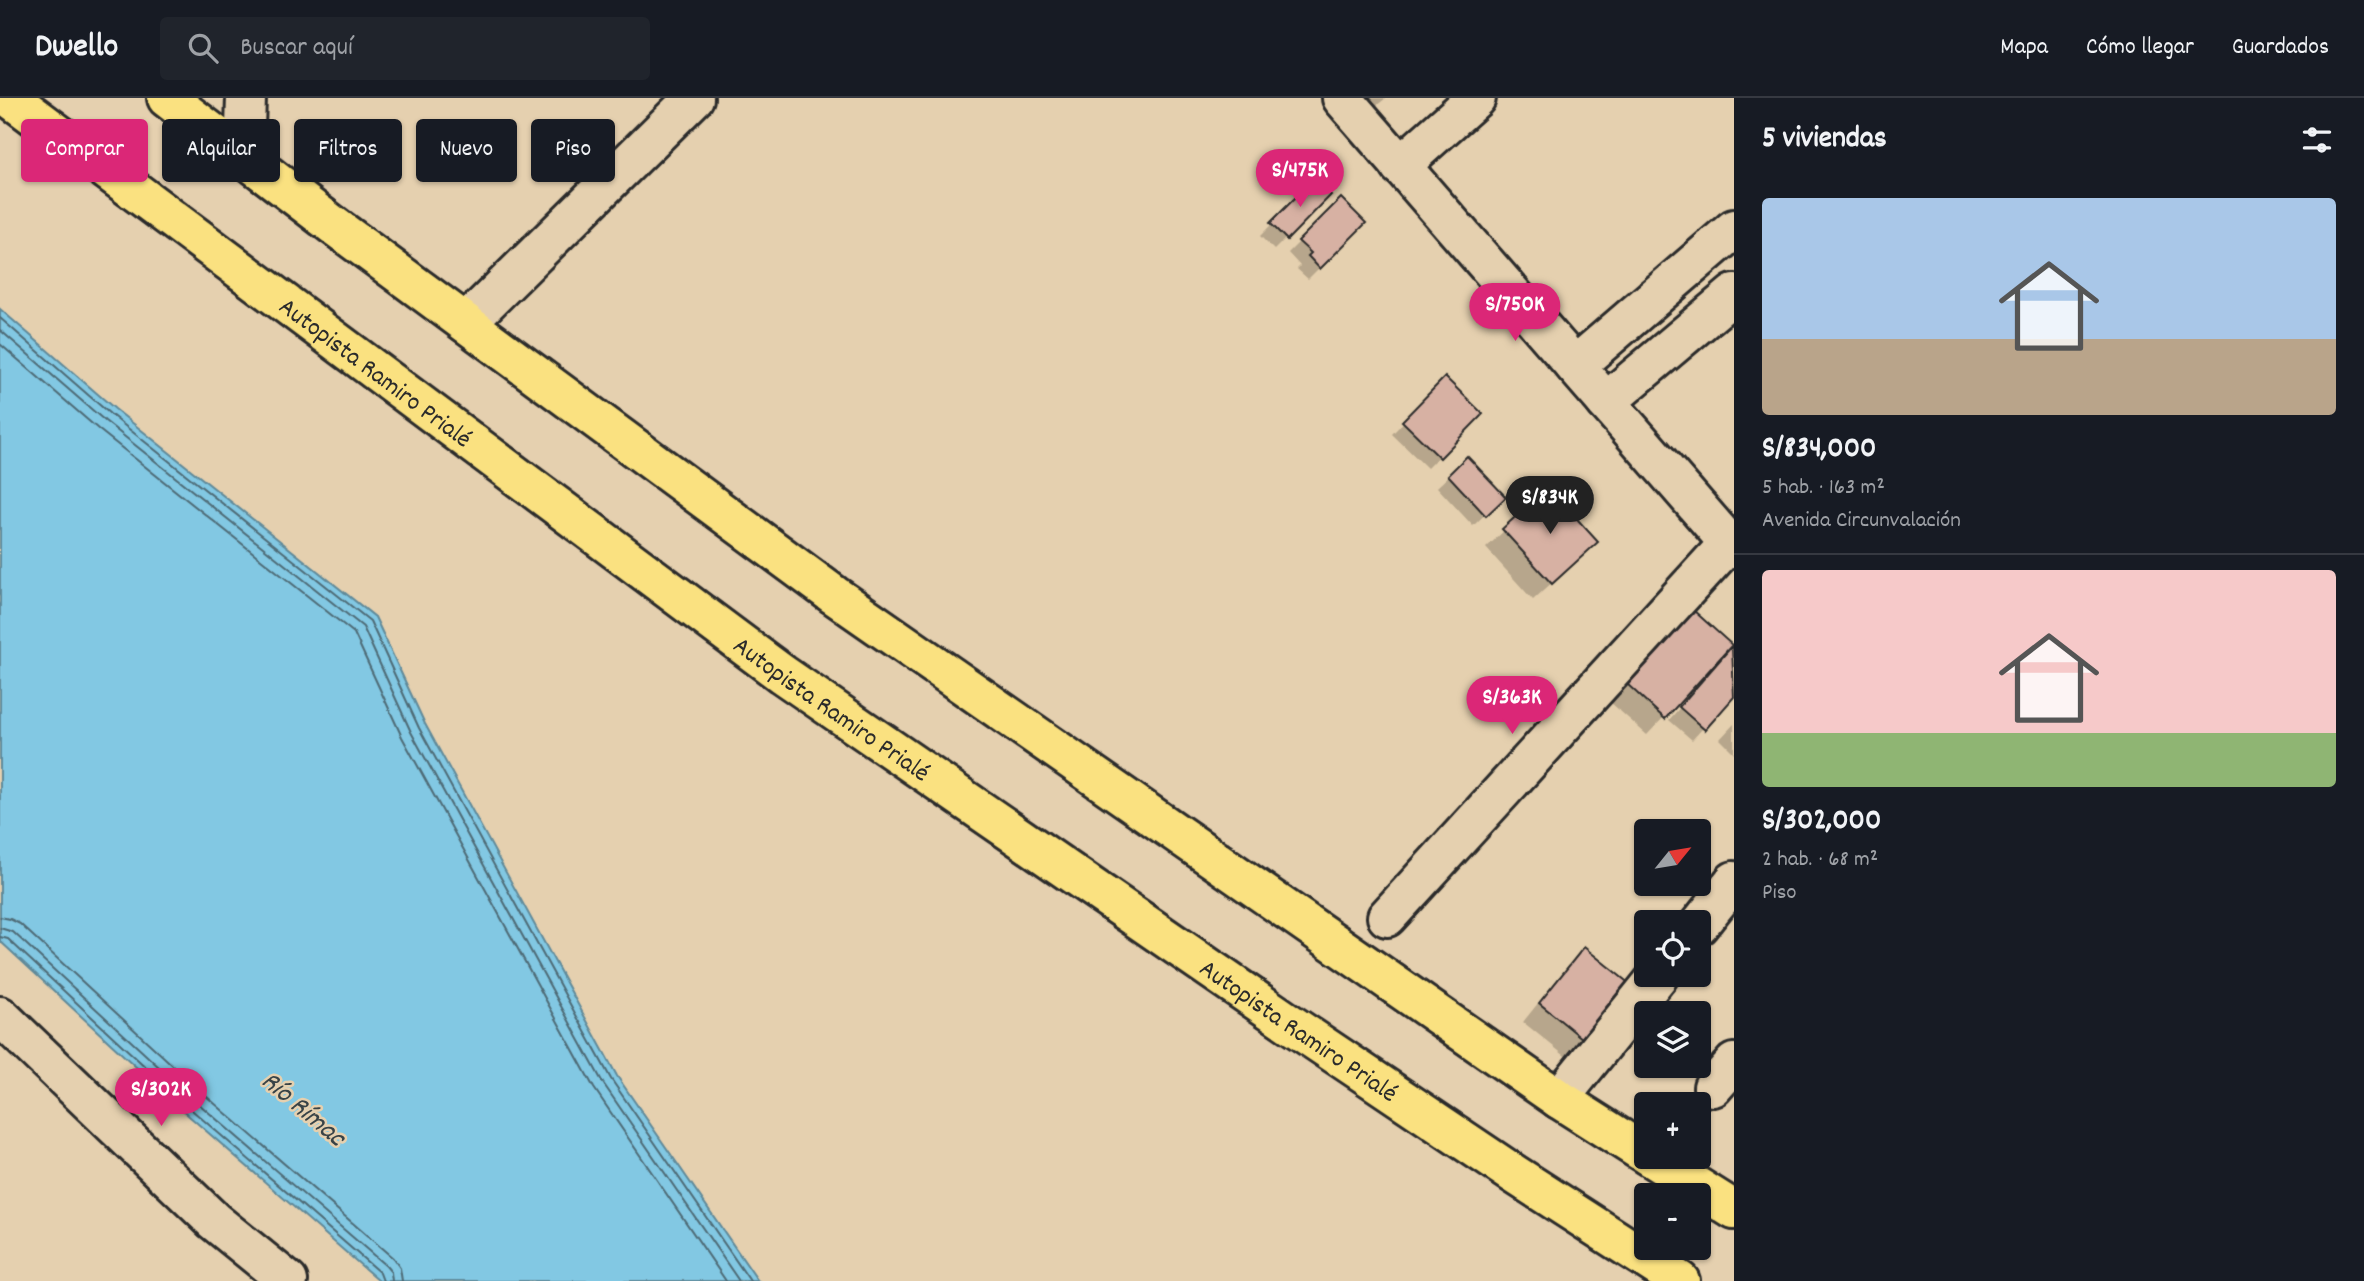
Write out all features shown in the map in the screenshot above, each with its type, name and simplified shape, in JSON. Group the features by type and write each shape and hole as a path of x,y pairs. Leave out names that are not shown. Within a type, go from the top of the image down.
{"highway":[{"name":"Autopista Ramiro Prialé","path":"10,98 782,674 1292,1025 1514,1174 1680,1281"},
{"path":"167,98 194,119"},
{"path":"277,182 834,595 1559,1099 1634,1147"},
{"path":"1669,1169 1734,1210"}],"street":[{"path":"245,119 246,98"},
{"path":"466,323 694,98"},
{"path":"1342,98 1732,546 1387,917"},
{"path":"1400,166 1476,98"},
{"path":"1575,366 1734,229"},
{"path":"1606,402 1734,294"},
{"path":"1711,910 1734,881"},
{"path":"1559,1099 1649,987"},
{"path":"0,1016 214,1221 288,1281"}],"water":[{"name":"Río Rímac","path":"0,309 115,409 375,617 425,724 617,1076 758,1281 379,1281 189,1116 0,941"}],"building":[{"path":"1314,179 1331,195 1287,240 1270,223"},
{"path":"1341,198 1366,223 1320,269 1308,256 1311,253 1298,241"},
{"path":"1445,377 1483,414 1440,458 1402,421"},
{"path":"1467,456 1506,497 1486,516 1448,475"},
{"path":"1548,487 1598,542 1552,584 1502,529"},
{"path":"1693,610 1732,645 1665,719 1627,684"},
{"path":"1732,646 1734,697 1705,730 1679,707"},
{"path":"1584,947 1636,989 1599,1052 1539,1003"}]}
